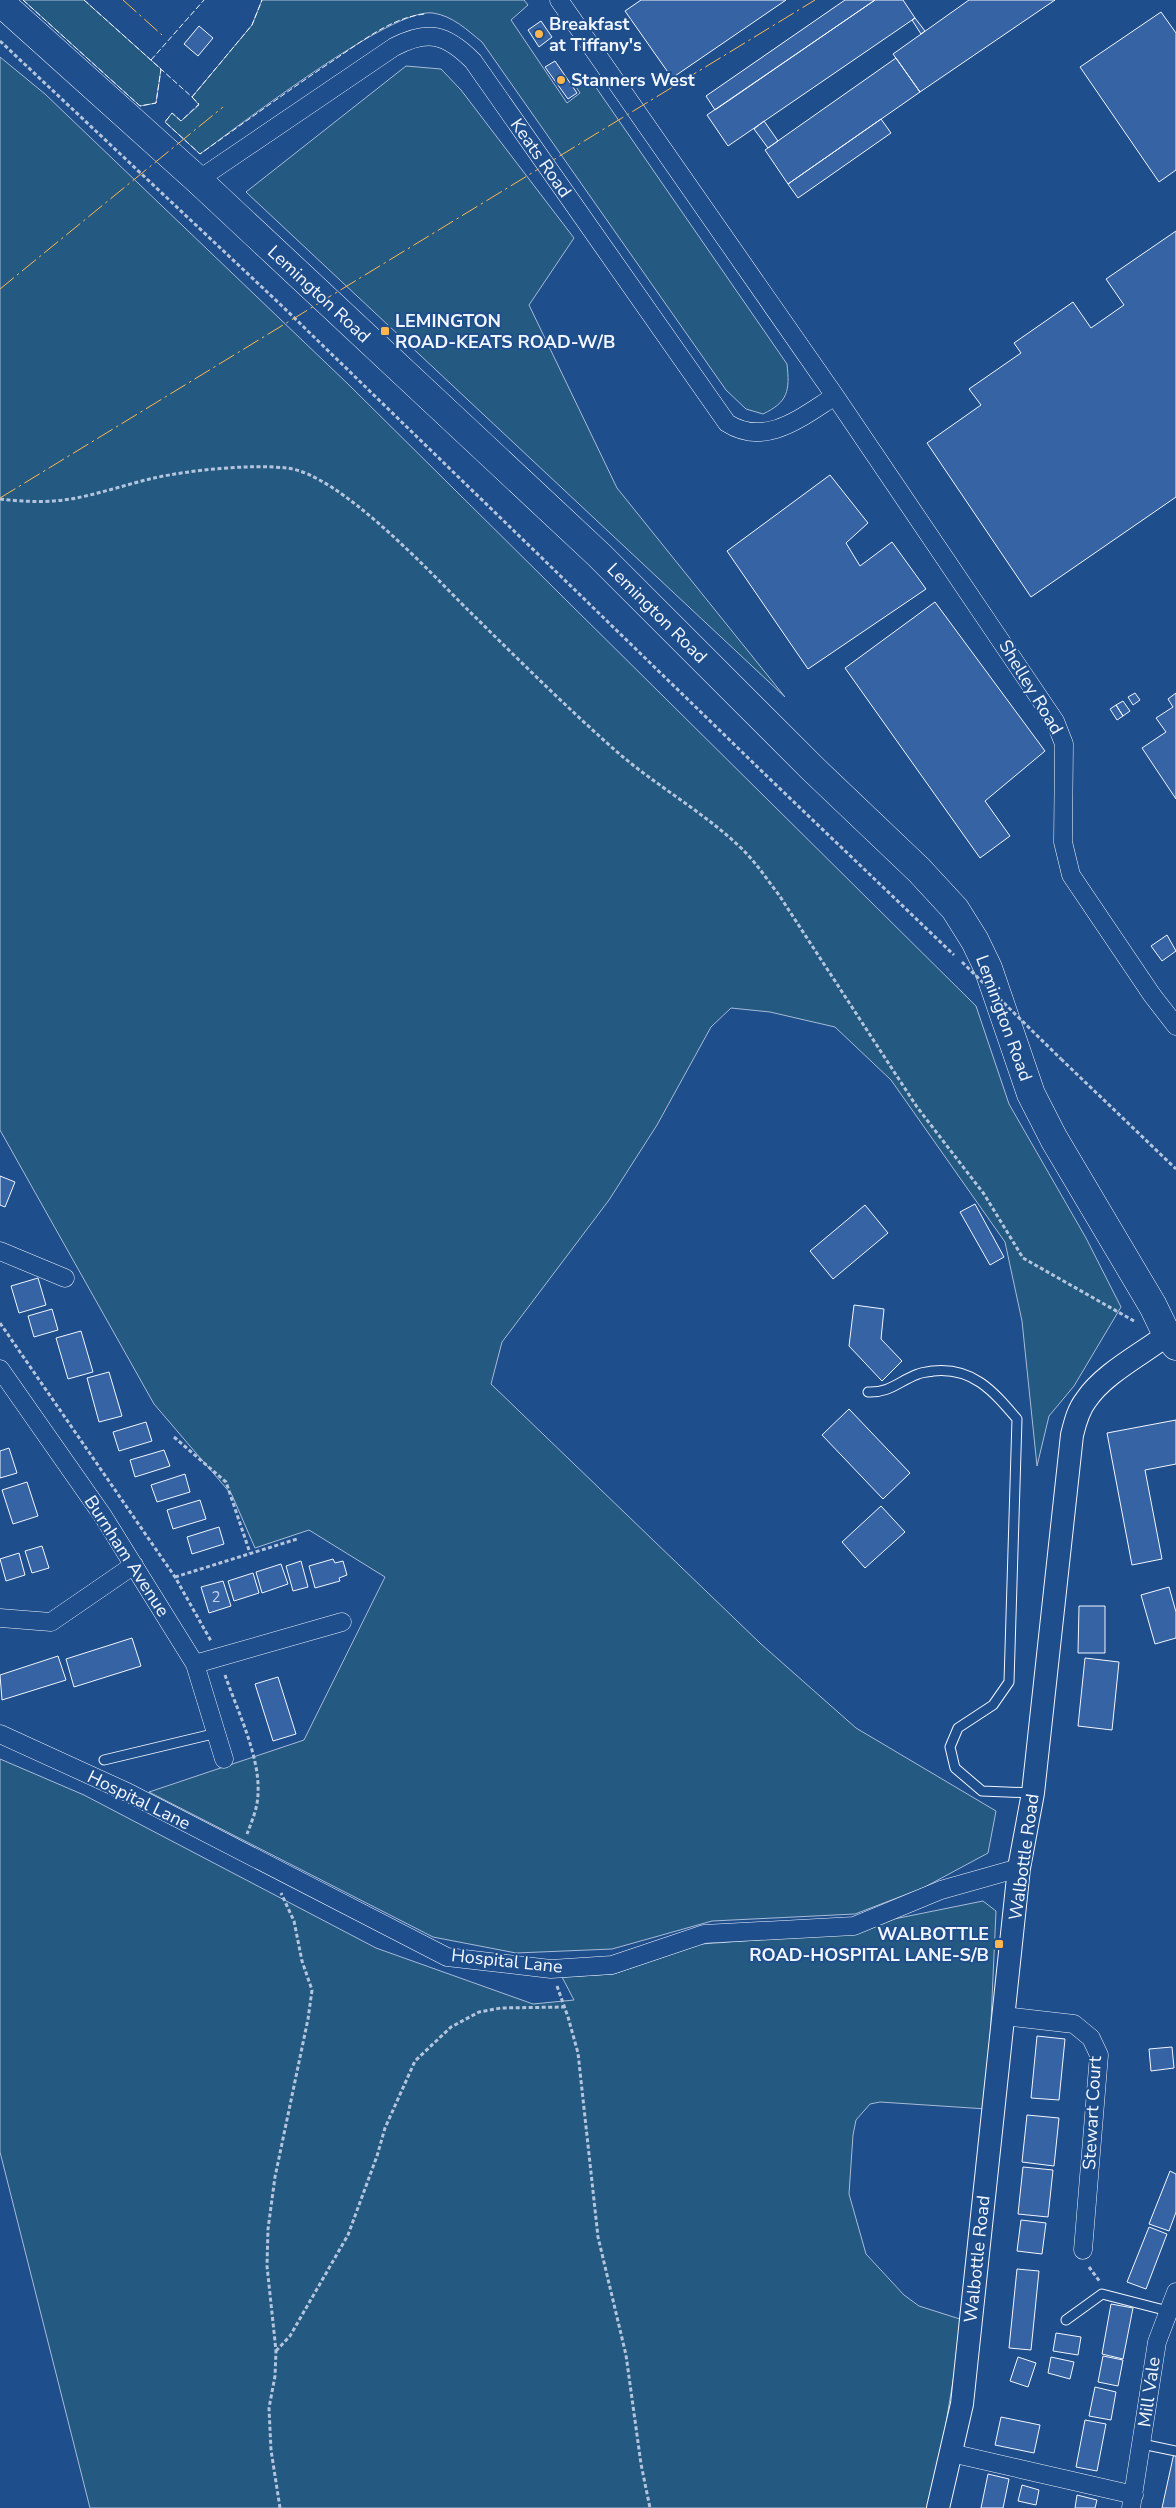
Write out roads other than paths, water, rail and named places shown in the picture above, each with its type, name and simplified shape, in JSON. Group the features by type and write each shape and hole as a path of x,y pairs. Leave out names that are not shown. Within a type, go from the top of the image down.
{"main road":[{"name":"Lemington Road","path":"0,2 198,180 599,555 812,768 919,870 955,909 988,968 1031,1094 1054,1139 1172,1341"}],"street":[{"name":"Shelley Road","path":"559,0 835,396 1055,721 1064,744 1063,842 1071,875 1152,995 1176,1026"},
{"name":"Keats Road","path":"198,180 394,47 424,35 441,38 452,42 473,61 727,423 750,432 779,430 835,396"},
{"path":"0,1251 66,1278"},
{"name":"Walbottle Road","path":"938,2508 952,2453 963,2394 1019,1868 1033,1793 1072,1435 1077,1416 1086,1399 1101,1382 1172,1341"},
{"name":"Burnham Avenue","path":"0,1369 134,1565 195,1664 224,1759"},
{"path":"0,1618 51,1622 134,1565"},
{"path":"195,1664 342,1622"},
{"name":"Hospital Lane","path":"0,1734 127,1792 447,1957 551,1969 612,1965 704,1934 854,1926 941,1890 1019,1868"},
{"name":"Stewart Court","path":"1004,2016 1074,2024 1092,2038 1099,2055 1083,2250"},
{"name":"Mill Vale","path":"952,2453 1132,2502 1157,2342 1176,2292"}],"lane":[{"path":"868,1392 882,1392 920,1373 949,1370 976,1378 997,1395 1017,1419 1009,1682 993,1705 958,1728 950,1747 956,1768 982,1791 1033,1793"},
{"path":"104,1760 217,1732"},
{"path":"1066,2320 1102,2294 1168,2311"},
{"path":"1142,2444 1176,2451"}],"place":[{"name":"Breakfast at Tiffany's","path":"539,34"},
{"name":"Stanners West","path":"561,80"},
{"name":"LEMINGTON ROAD-KEATS ROAD-W/B","path":"385,331"},
{"name":"WALBOTTLE ROAD-HOSPITAL LANE-S/B","path":"999,1944"}]}
